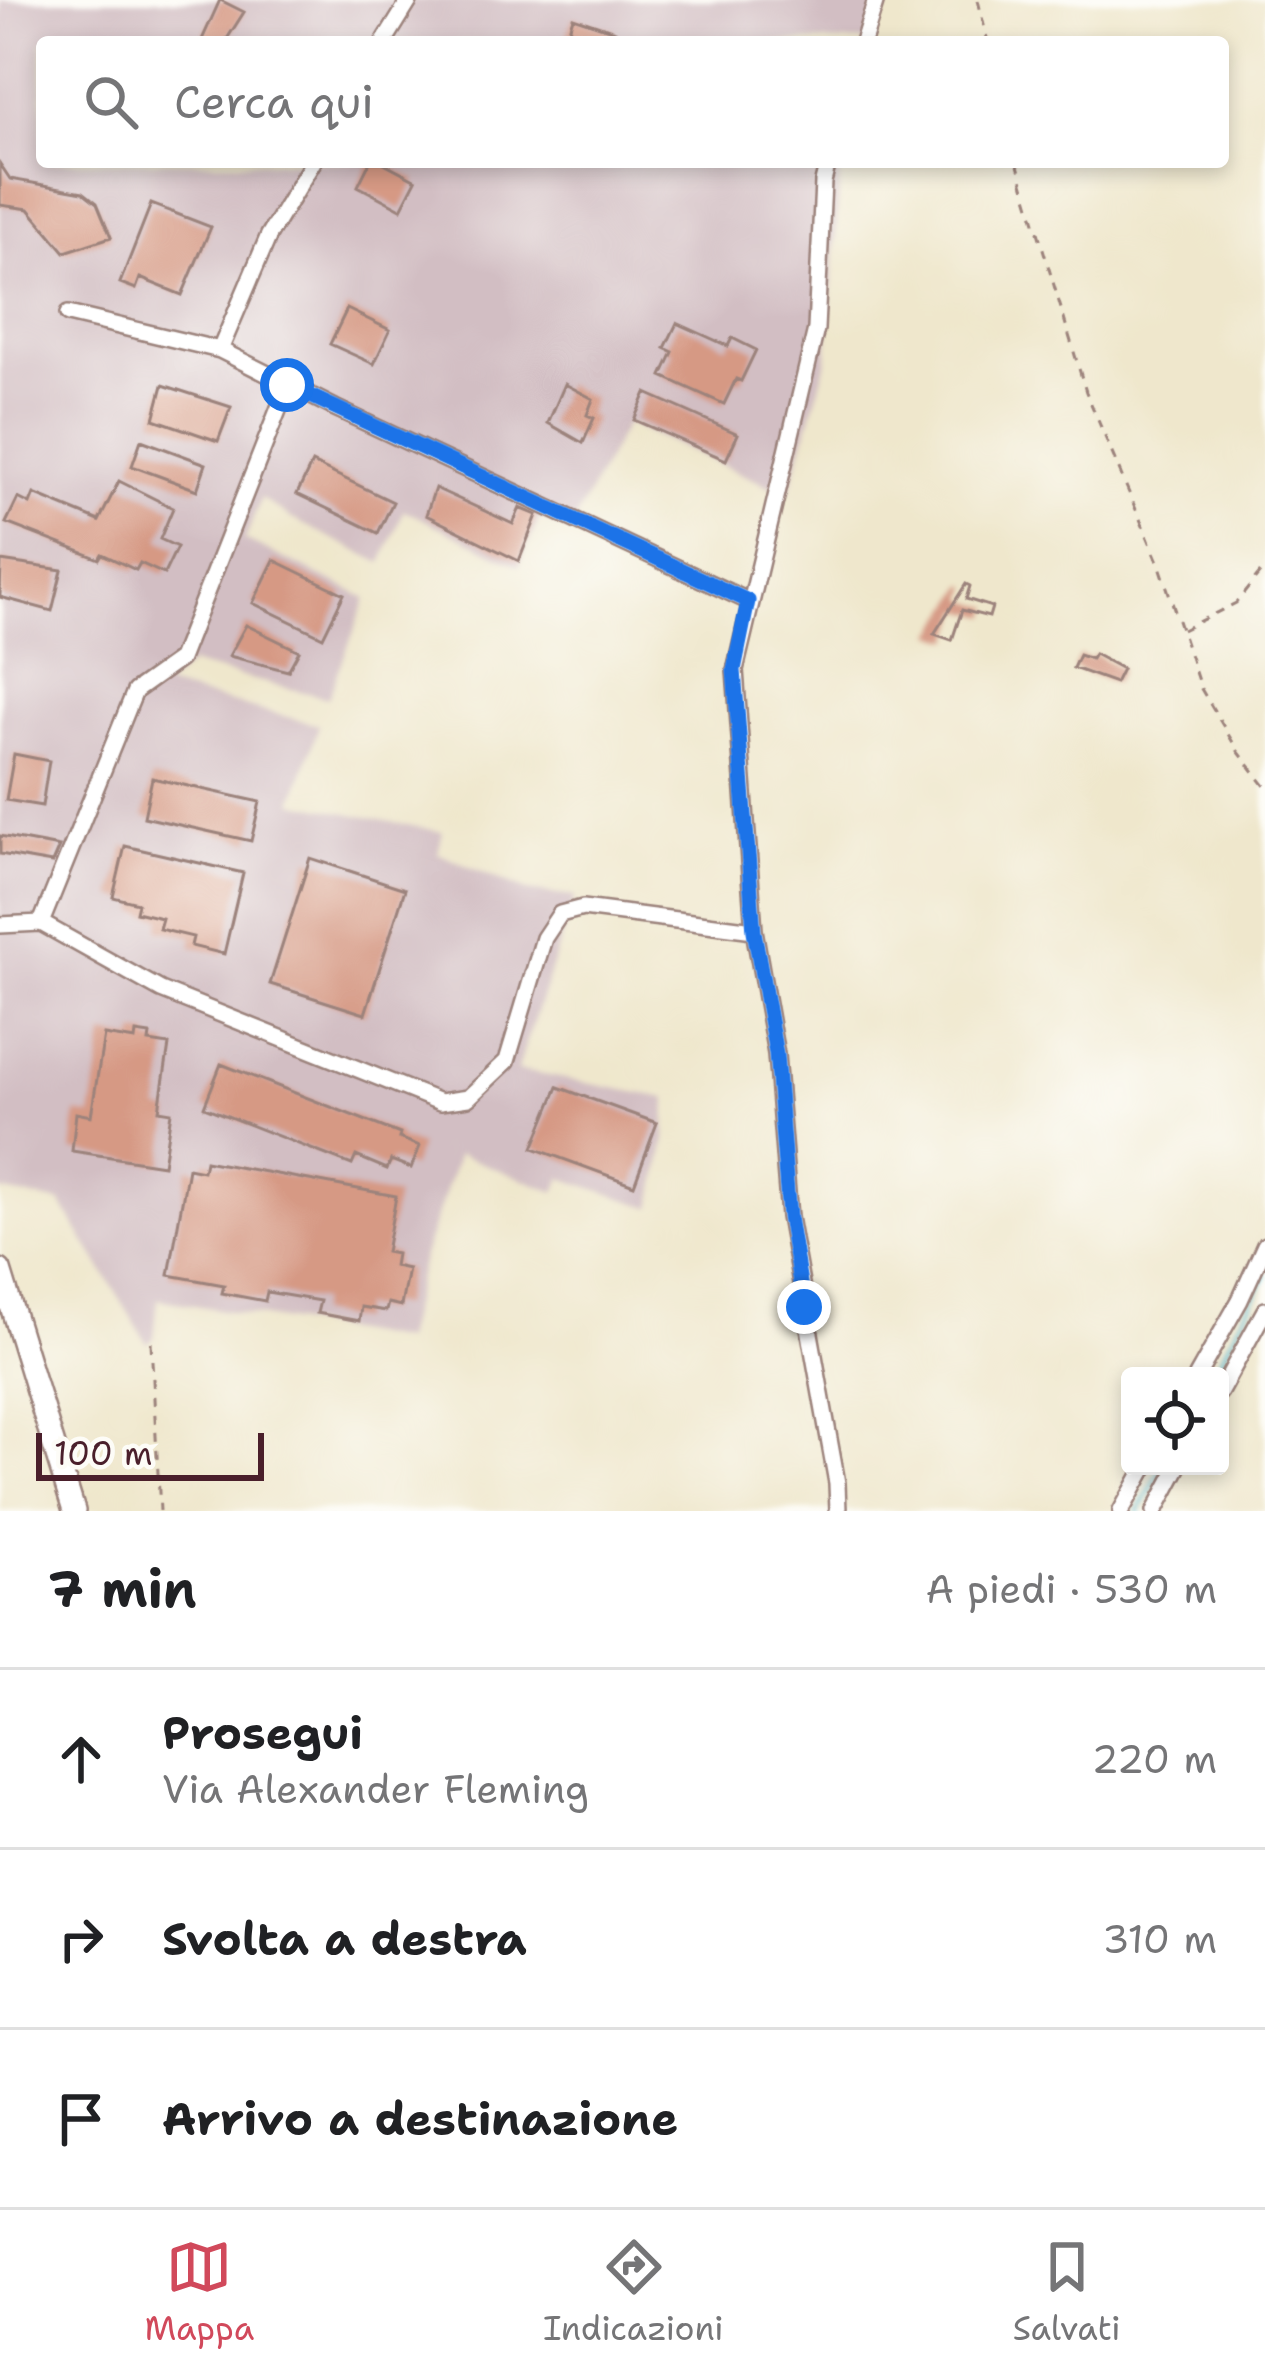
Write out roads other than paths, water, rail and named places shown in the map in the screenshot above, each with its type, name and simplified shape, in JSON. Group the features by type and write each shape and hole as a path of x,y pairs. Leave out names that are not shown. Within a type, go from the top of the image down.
{"main road":[{"path":"0,1270 74,1511"}],"street":[{"path":"389,36 410,0"},
{"path":"865,36 876,0"},
{"path":"220,350 269,235 309,168"},
{"path":"826,168 817,329 734,670 754,931 776,1054 789,1217 837,1483 838,1511"},
{"path":"68,314 220,350 748,601"},
{"path":"41,922 135,691 180,659 287,385"},
{"path":"0,925 41,922 160,990 440,1102 468,1098 507,1061 544,938 560,914 583,908 754,931"},
{"path":"1202,1367 1265,1245"},
{"path":"1229,1376 1265,1310"},
{"path":"1121,1511 1141,1475"},
{"path":"1155,1511 1174,1475"}],"waterway":[{"path":"1217,1367 1265,1276"},
{"path":"1139,1511 1158,1475"}]}
